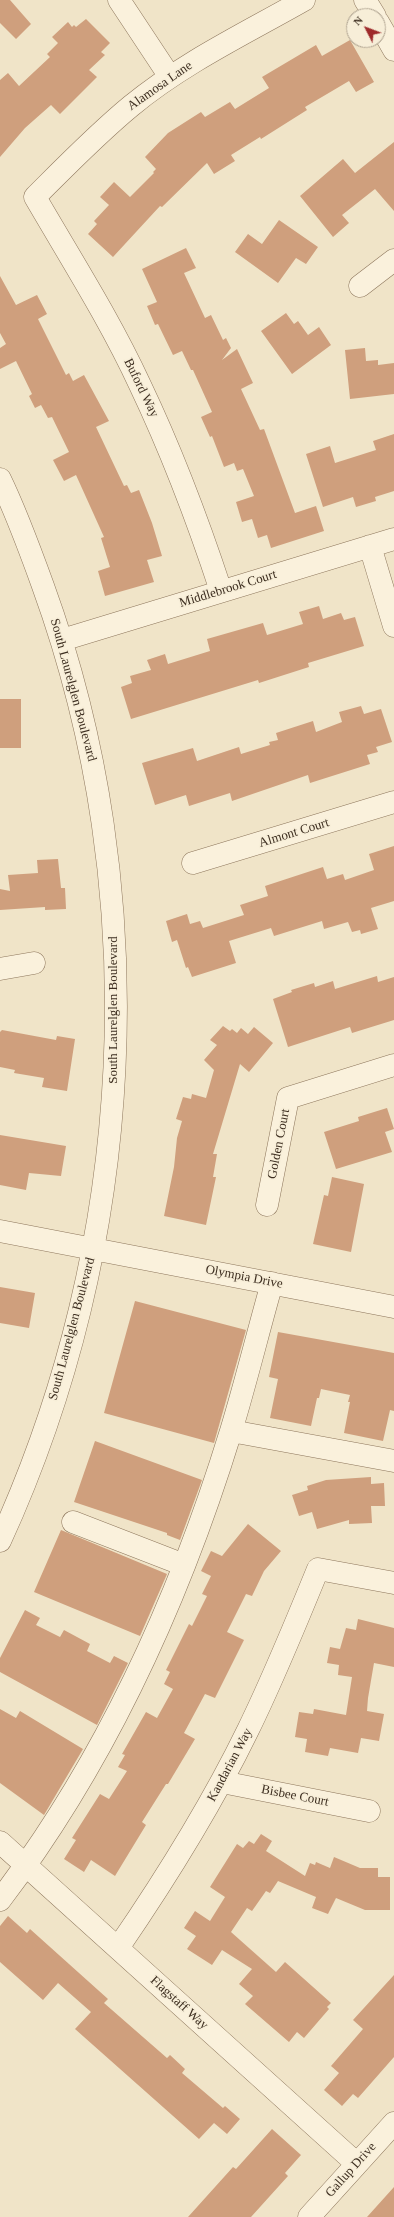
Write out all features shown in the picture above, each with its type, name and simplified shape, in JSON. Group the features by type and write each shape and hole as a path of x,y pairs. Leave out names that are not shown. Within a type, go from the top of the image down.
{"street":[{"path":"119,0 170,77"},
{"name":"Alamosa Lane","path":"34,197 97,135 132,105 170,77 304,0"},
{"path":"386,36 394,50"},
{"name":"Buford Way","path":"34,197 105,318 140,384 198,521 221,591"},
{"path":"360,286 394,260"},
{"name":"South Laurelglen Boulevard","path":"0,1541 35,1456 58,1388 77,1318 93,1247 107,1161 113,1096 116,1030 116,964 111,893 96,783 80,704 62,640 26,537 2,486"},
{"name":"Middlebrook Court","path":"62,640 394,539"},
{"path":"370,546 394,626"},
{"name":"Almont Court","path":"193,863 394,802"},
{"path":"0,969 34,963"},
{"name":"Golden Court","path":"267,1205 288,1098 394,1065"},
{"name":"Olympia Drive","path":"0,1231 48,1241 93,1247 394,1307"},
{"path":"0,1900 26,1865 80,1781 140,1669 184,1565 231,1431 272,1283"},
{"path":"231,1431 394,1461"},
{"path":"73,1522 184,1565"},
{"name":"Kandarian Way","path":"118,1948 182,1850 222,1782 282,1656 318,1569 394,1584"},
{"name":"Bisbee Court","path":"222,1782 369,1811"},
{"name":"Flagstaff Way","path":"0,1842 357,2164"},
{"name":"Gallup Drive","path":"309,2217 394,2123"}],"building":[{"path":"0,0 10,0 31,24 16,39 0,23"},
{"path":"86,19 110,43 101,52 105,55 89,70 97,77 60,114 51,105 25,128 0,157 0,80 8,73 19,86 50,57 47,54 58,43 52,37 68,22 72,27 74,25 76,27"},
{"path":"346,42 346,48 355,48 374,82 356,92 349,81 305,107 307,110 261,139 260,137 231,155 235,161 214,174 207,163 162,207 160,206 113,257 88,234 97,224 94,221 109,205 100,197 114,182 130,197 154,173 153,172 156,169 145,157 168,133 201,112 205,117 230,102 235,109 269,88 262,77 316,45 322,56"},
{"path":"394,142 394,211 375,189 342,215 349,223 333,237 300,196 343,159 355,173"},
{"path":"279,220 318,247 306,264 296,258 278,283 235,252 248,234 262,244"},
{"path":"186,248 196,268 184,273 205,318 211,315 223,340 226,338 231,348 222,360 237,349 253,383 241,389 260,430 264,429 295,513 316,506 324,531 271,548 267,535 258,538 252,519 242,522 236,502 254,496 243,469 237,471 234,463 224,467 212,436 210,437 201,417 212,412 193,370 191,370 182,351 173,355 158,324 155,325 147,306 157,302 142,269"},
{"path":"0,276 16,305 37,295 47,314 38,319 66,375 69,373 73,381 84,375 109,421 96,427 124,486 127,485 131,493 139,490 152,523 162,556 147,560 154,582 105,596 98,571 110,567 101,538 104,537 76,475 64,481 53,460 69,452 52,417 48,418 41,405 35,408 29,396 32,394 16,361 0,369 0,348 6,344 0,333"},
{"path":"286,313 294,324 298,321 308,335 319,327 331,345 292,374 261,331"},
{"path":"365,348 366,361 378,360 378,365 394,363 394,394 350,399 345,350"},
{"path":"394,434 394,491 375,497 376,501 356,507 353,497 323,507 306,454 330,446 335,463 376,450 373,441"},
{"path":"319,606 323,619 341,613 344,620 355,617 364,646 308,663 309,667 259,683 258,680 131,719 121,687 132,683 130,676 151,670 147,660 165,654 168,664 210,651 207,639 263,623 267,635 303,624 299,612"},
{"path":"0,699 21,699 21,748 0,748"},
{"path":"361,706 364,714 381,709 392,742 376,747 378,752 367,755 370,764 310,783 308,775 232,801 230,793 189,806 186,795 155,805 142,763 193,748 197,761 239,747 241,754 270,745 269,742 278,740 276,733 313,721 316,732 342,722 339,712"},
{"path":"394,846 394,901 371,908 378,929 361,934 360,930 352,932 348,922 324,929 322,921 274,936 271,928 229,941 236,963 192,977 188,967 186,968 177,940 172,942 166,921 187,914 190,924 200,921 203,928 244,915 240,905 268,896 265,886 323,867 327,879 343,874 345,880 374,870 369,854"},
{"path":"58,859 61,888 65,888 66,909 45,910 45,907 0,910 0,889 10,891 8,875 38,873 37,860"},
{"path":"377,976 378,982 394,977 394,1020 352,1033 350,1027 288,1047 273,999 292,992 291,990 314,983 315,987 333,981 335,989"},
{"path":"223,1026 230,1031 232,1029 237,1033 241,1028 248,1034 254,1027 273,1043 249,1072 240,1064 213,1154 217,1154 213,1177 216,1177 206,1225 164,1216 174,1167 177,1138 182,1121 176,1119 183,1097 191,1099 192,1094 206,1098 214,1070 204,1060 217,1045 210,1040"},
{"path":"2,1030 56,1040 57,1036 75,1039 67,1091 42,1087 44,1078 14,1073 15,1070 0,1067 0,1032"},
{"path":"387,1108 394,1129 385,1132 392,1152 336,1169 324,1132 359,1121 358,1117"},
{"path":"0,1135 66,1146 61,1176 29,1173 26,1190 0,1185"},
{"path":"332,1177 364,1184 351,1252 313,1244 324,1195 328,1196"},
{"path":"0,1287 35,1293 29,1328 0,1323"},
{"path":"135,1301 246,1330 214,1443 104,1413"},
{"path":"278,1332 394,1353 394,1411 390,1410 383,1441 344,1433 350,1395 321,1389 319,1398 317,1398 311,1426 270,1418 278,1379 269,1377"},
{"path":"95,1441 202,1480 180,1540 167,1535 167,1533 74,1502"},
{"path":"371,1477 371,1484 384,1483 385,1506 371,1506 372,1523 349,1524 349,1520 317,1529 312,1512 299,1516 292,1495 308,1490 307,1486 326,1480"},
{"path":"248,1524 281,1551 264,1571 252,1596 246,1594 227,1632 244,1640 215,1698 205,1694 184,1733 195,1739 168,1784 166,1784 142,1822 146,1825 115,1876 91,1860 84,1872 64,1859 76,1840 72,1838 100,1794 109,1799 127,1771 118,1767 125,1755 122,1754 146,1712 157,1718 173,1689 164,1684 170,1672 166,1670 189,1624 192,1626 207,1596 202,1594 211,1576 201,1571 211,1551 222,1556"},
{"path":"61,1530 167,1574 140,1636 34,1592"},
{"path":"25,1610 40,1618 36,1625 60,1637 64,1630 90,1644 87,1651 110,1663 114,1656 128,1663 97,1725 0,1672 0,1658"},
{"path":"358,1619 394,1628 394,1667 374,1663 368,1698 367,1711 384,1714 379,1741 361,1738 358,1753 330,1748 328,1756 305,1752 307,1739 295,1737 299,1712 313,1714 314,1709 346,1715 352,1677 338,1675 339,1665 327,1663 330,1647 340,1649 346,1628 356,1630"},
{"path":"0,1709 16,1718 20,1711 83,1749 44,1815 0,1783"},
{"path":"261,1834 272,1841 266,1851 305,1876 310,1863 315,1865 316,1862 330,1868 334,1857 360,1868 378,1868 378,1877 390,1877 390,1910 365,1910 336,1898 328,1914 312,1908 316,1897 278,1881 270,1893 266,1891 252,1911 247,1908 231,1932 276,1972 285,1962 331,2003 327,2007 329,2009 304,2038 297,2032 289,2042 245,2004 253,1996 239,1984 252,1969 222,1950 212,1965 187,1949 196,1936 184,1928 195,1911 210,1921 225,1897 210,1887 237,1844 243,1848 249,1841 254,1844"},
{"path":"8,1916 27,1933 30,1929 108,1999 104,2003 167,2058 170,2055 185,2069 182,2073 223,2108 225,2106 240,2119 227,2134 214,2123 199,2139 75,2029 91,2012 58,1983 43,2000 0,1962 0,1926"},
{"path":"394,1975 394,2057 358,2098 353,2094 342,2106 324,2090 339,2073 331,2066 363,2029 353,2020"},
{"path":"272,2129 301,2155 285,2173 288,2176 251,2217 188,2217 233,2167 236,2169"},
{"path":"394,2187 394,2217 367,2217"}]}
